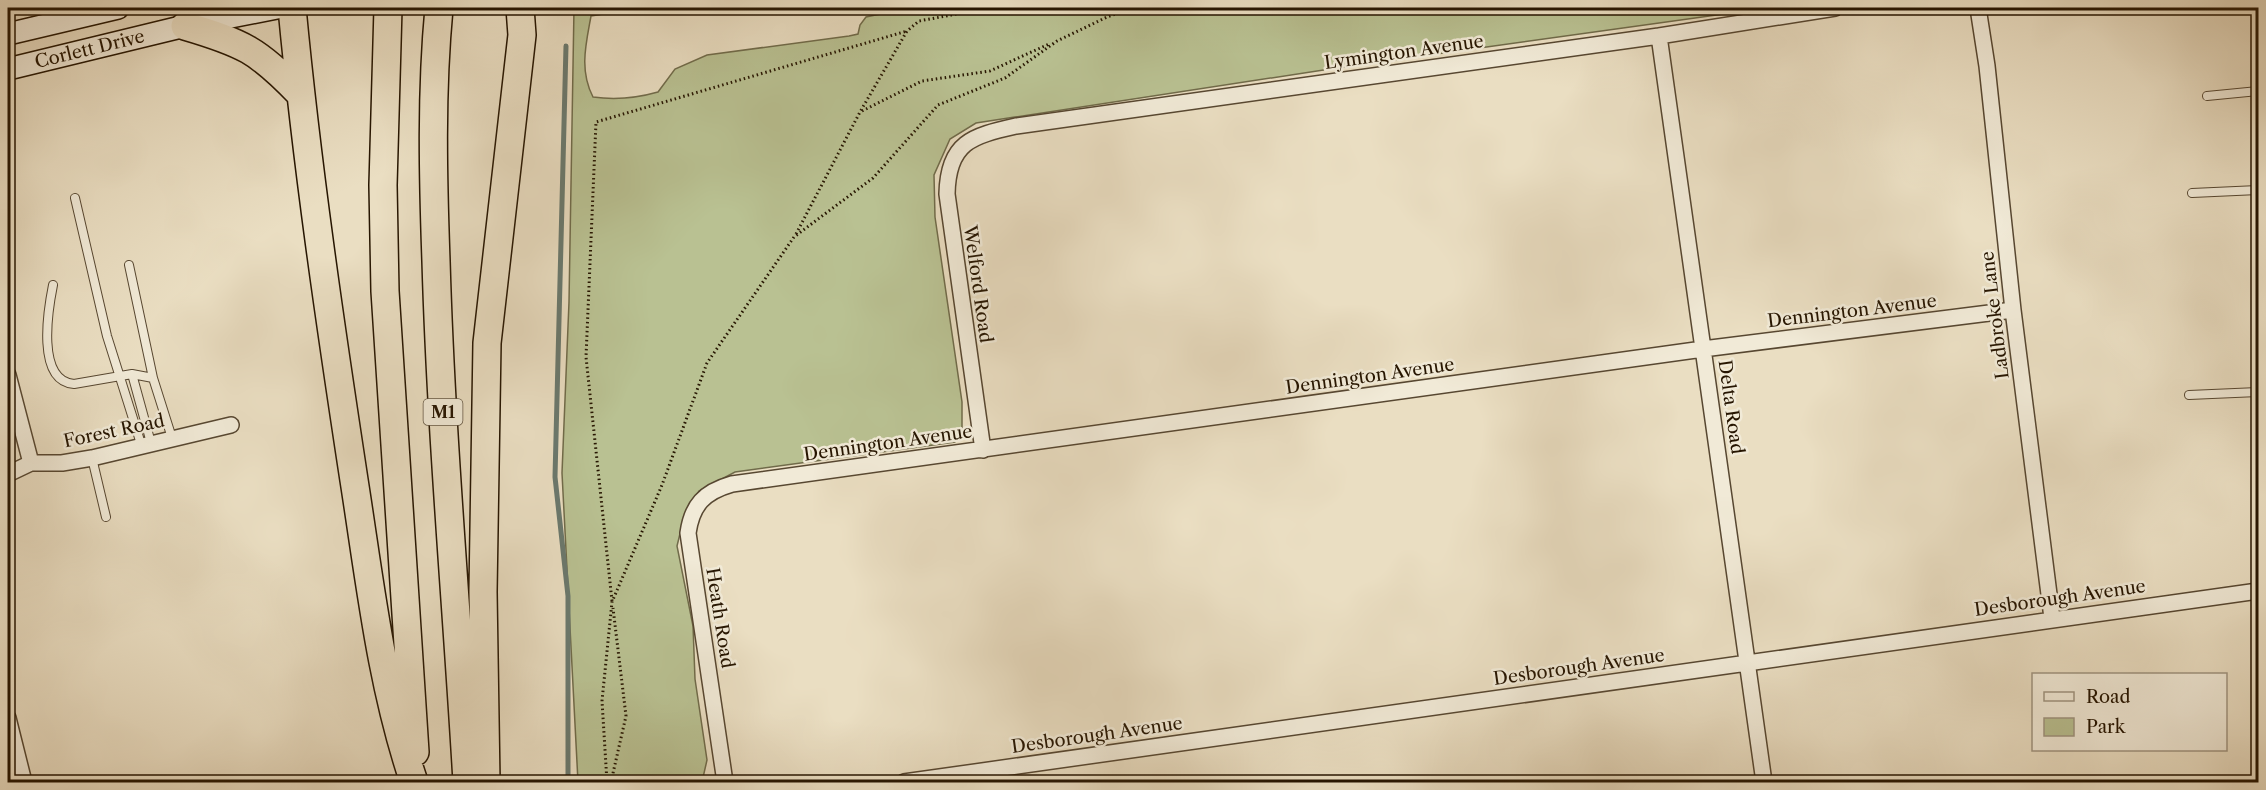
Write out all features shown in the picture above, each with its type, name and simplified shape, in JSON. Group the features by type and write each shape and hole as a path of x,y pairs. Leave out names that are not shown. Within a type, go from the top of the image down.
{"highway":[{"path":"292,8 300,94 340,390 389,700 416,783"},
{"path":"388,8 385,45 383,185 385,291 416,783"},
{"name":"M1","path":"439,8 436,40 434,189 438,339 467,783"},
{"path":"486,783 483,592 487,343 522,35 520,8"},
{"path":"522,35 531,8"},
{"path":"185,26 229,38 261,55 300,94"}],"main road":[{"name":"Corlett Drive","path":"8,34 118,8"},
{"name":"Corlett Drive","path":"8,69 185,26 278,8"},
{"path":"8,81 30,63"}],"street":[{"name":"Lymington Avenue","path":"977,135 1016,126 1659,36 1835,8"},
{"name":"Ladbroke Lane","path":"1978,8 1987,66 2013,310 2052,618"},
{"name":"Delta Road","path":"1659,36 1764,783"},
{"name":"Welford Road","path":"977,135 967,141 952,160 947,176 947,194 982,450"},
{"name":"Dennington Avenue","path":"732,484 1703,349 2013,310"},
{"path":"8,375 31,463"},
{"name":"Forest Road","path":"8,474 31,463 92,458 231,424"},
{"name":"Heath Road","path":"725,781 688,533 690,517 704,495 732,484"},
{"name":"Desborough Avenue","path":"904,783 1748,664 2052,618 2259,591"},
{"path":"8,718 24,783"}],"lane":[{"path":"2207,96 2259,91"},
{"path":"2192,193 2259,190"},
{"path":"75,198 115,364 146,444"},
{"path":"129,265 153,378 172,438"},
{"path":"53,285 49,305 48,359 57,375 67,384 132,374 153,378"},
{"path":"132,374 146,444"},
{"path":"2189,395 2259,392"},
{"path":"92,458 106,517"}],"path":[{"path":"609,783 602,701 612,602 662,485 707,363 794,237 860,112 907,31 919,21 989,8"},
{"path":"860,112 922,81 990,71 1107,17 1134,8"},
{"path":"609,783 626,716 586,357 596,122 907,31"},
{"path":"794,237 873,178 938,105 1005,78 1057,41"}],"green space":[{"path":"574,8 640,8 591,16 585,57 586,77 593,97 609,98 634,97 658,92 675,69 707,55 858,34 860,25 866,17 909,8 1767,8 1343,67 976,123 950,139 934,175 935,217 962,402 962,431 955,442 735,472 699,491 684,517 677,546 693,626 695,679 707,760 702,782 578,782 562,473 569,302"}],"waterway":[{"path":"566,46 555,477 568,596 568,782"}]}
